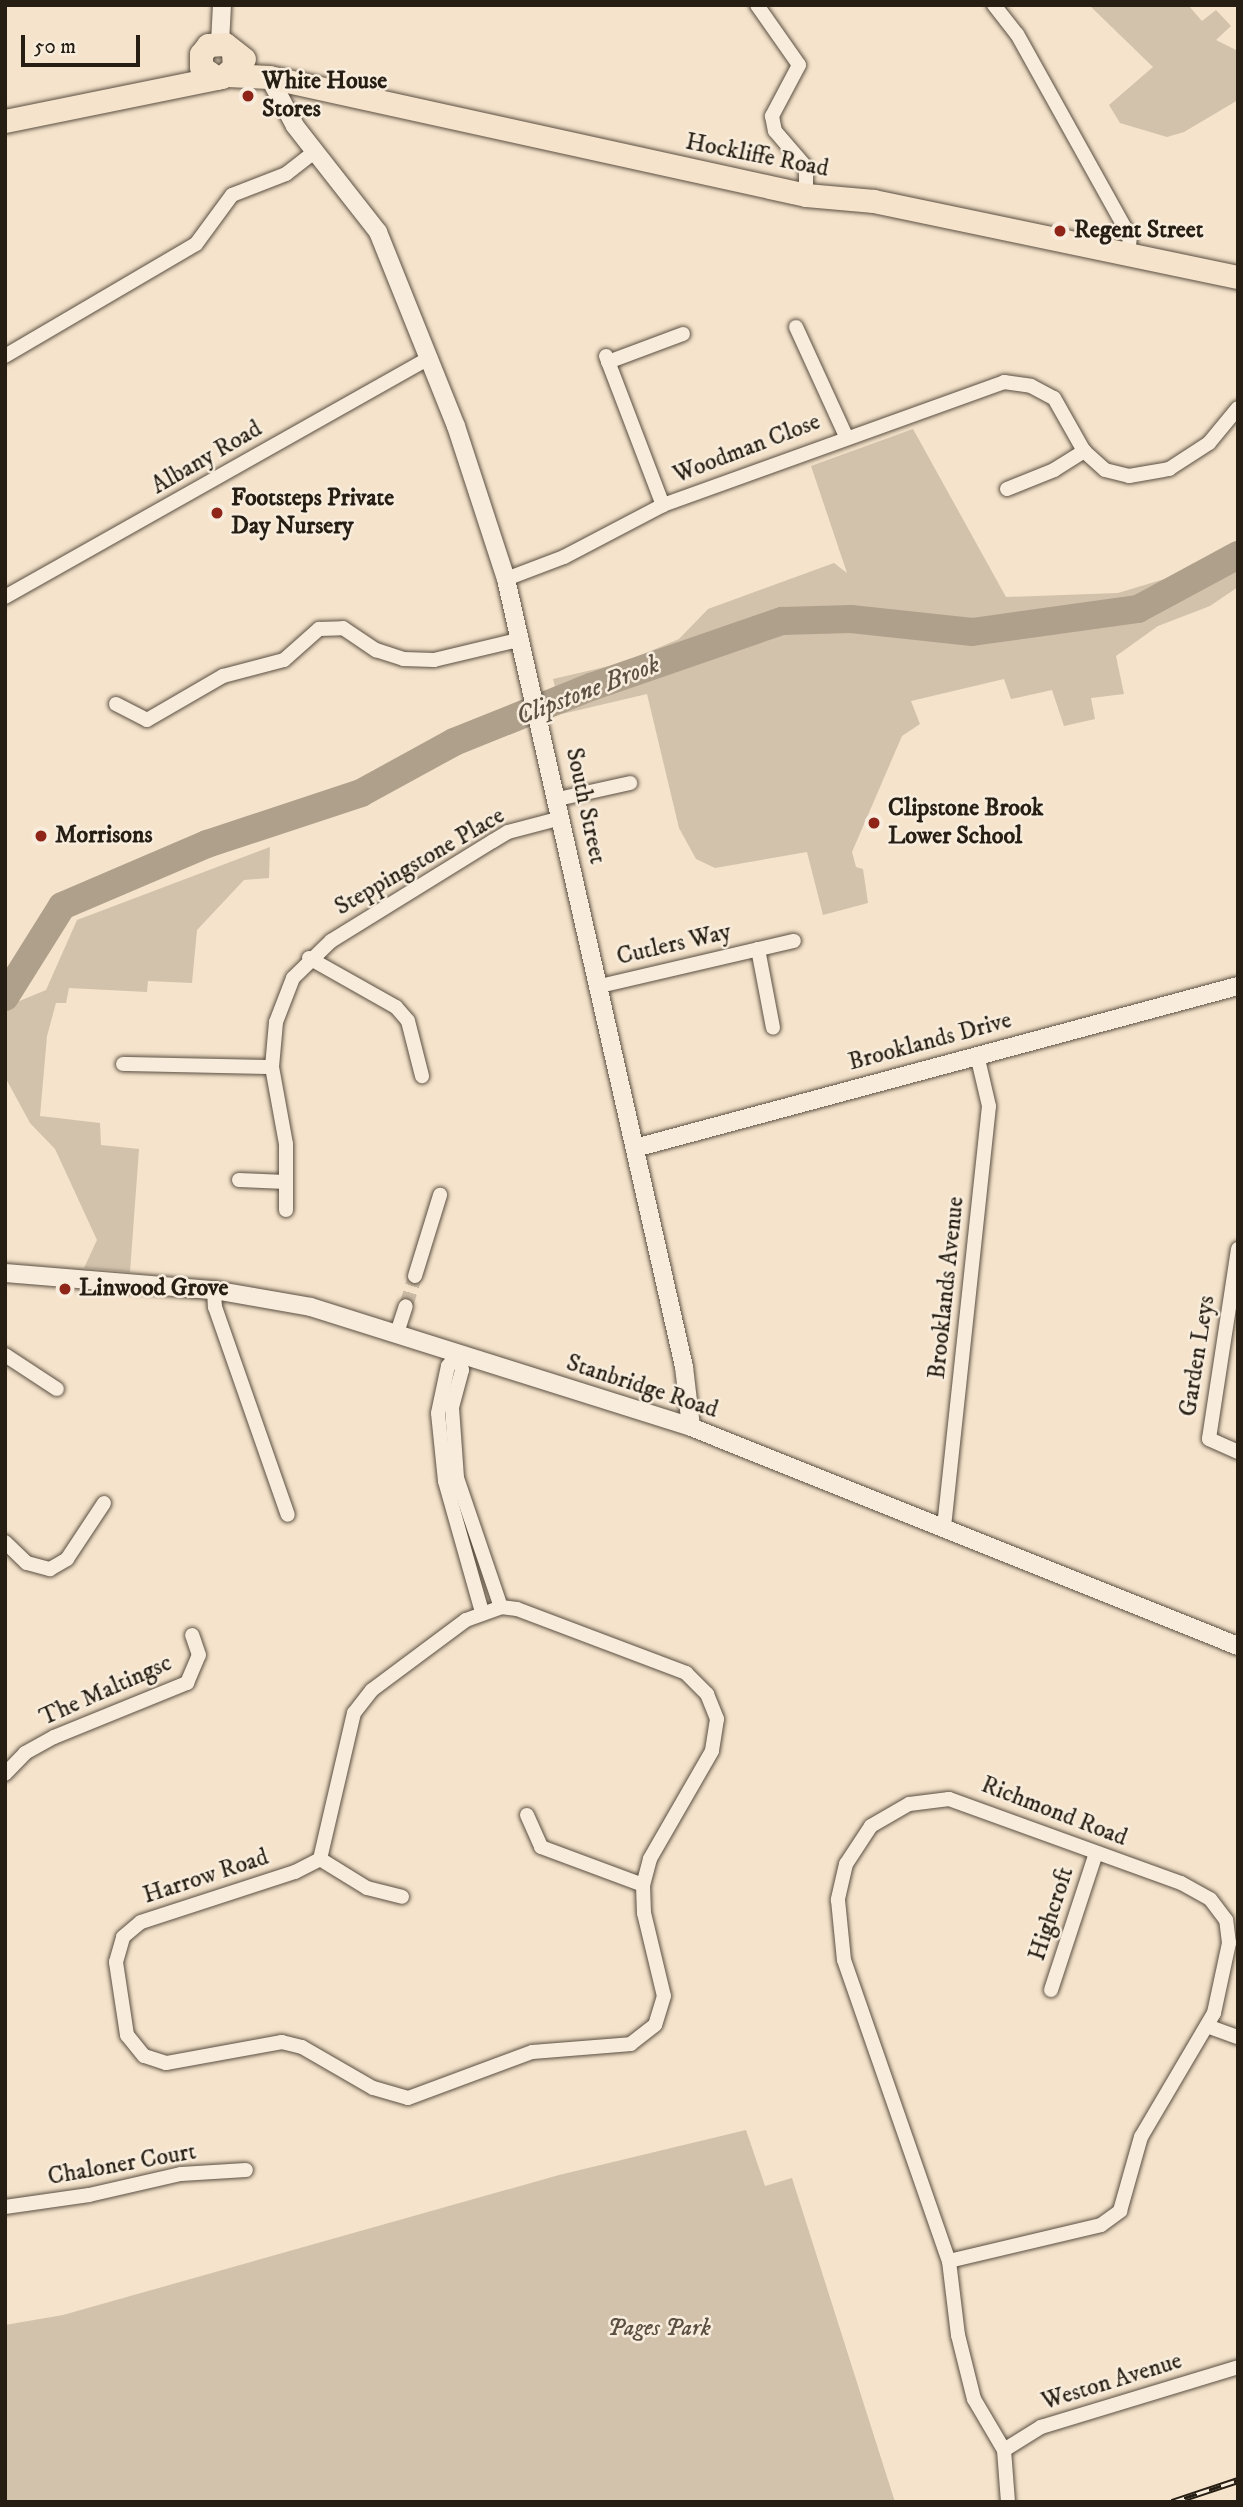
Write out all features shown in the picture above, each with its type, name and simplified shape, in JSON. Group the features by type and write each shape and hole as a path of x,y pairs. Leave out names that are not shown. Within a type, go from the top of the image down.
{"main road":[{"path":"158,90 200,60 204,49 227,47 235,62 222,76 204,72 200,60"},
{"name":"Hockliffe Road","path":"227,47 269,77"},
{"name":"Hockliffe Road","path":"5,121 222,76 269,77 806,195 874,201 1238,277"}],"street":[{"path":"222,5 227,47"},
{"path":"757,5 799,65 772,116 775,131 806,167 806,195"},
{"path":"994,5 1017,34 1130,237 1128,254"},
{"name":"South Street","path":"269,77 315,151 378,232 430,358 506,579 544,732 684,1367 691,1427"},
{"path":"5,356 195,244 232,195 286,174 315,151"},
{"name":"Woodman Close","path":"796,327 846,436"},
{"name":"Woodman Close","path":"663,505 607,359 683,334"},
{"name":"Albany Road","path":"5,597 430,358"},
{"name":"Woodman Close","path":"506,579 564,557 663,505 846,436 1004,382 1031,386 1055,398 1084,451 1105,470 1129,476 1169,469 1209,443 1238,408"},
{"path":"1007,489 1055,470 1084,451"},
{"path":"116,704 147,720 223,677 284,660 319,629 343,628 376,649 403,659 433,660 522,639"},
{"path":"558,799 631,783"},
{"name":"Steppingstone Place","path":"286,1210 286,1144 272,1068 276,1022 293,978 309,958 508,832 561,818"},
{"name":"Cutlers Way","path":"600,986 794,941"},
{"name":"Cutlers Way","path":"758,949 773,1028"},
{"path":"309,958 396,1007 408,1021 422,1076"},
{"name":"Brooklands Drive","path":"635,1148 1238,986"},
{"name":"Brooklands Avenue","path":"944,1527 989,1106 976,1055"},
{"path":"123,1064 272,1068"},
{"path":"239,1180 286,1182"},
{"path":"415,1276 440,1195"},
{"name":"Garden Leys","path":"1238,1249 1209,1439 1238,1452"},
{"name":"Stanbridge Road","path":"5,1273 214,1290 311,1307 397,1333 457,1356 691,1427 1238,1646"},
{"path":"214,1290 215,1307 288,1515"},
{"path":"397,1333 406,1306"},
{"path":"5,1355 57,1389"},
{"path":"482,1612 446,1482 438,1413 448,1366 457,1356 462,1370 452,1408 457,1479 501,1607"},
{"path":"5,1542 27,1563 50,1569 67,1559 104,1503"},
{"name":"Harrow Road","path":"501,1607 517,1609 686,1673 708,1694 717,1719 712,1751 650,1859 643,1885 644,1913 664,1996 654,2025 631,2044 533,2052 408,2098 373,2088 302,2047 282,2042 166,2063 144,2056 127,2035 116,1962 123,1937 141,1922 295,1872 320,1858 354,1713 372,1690 482,1612 501,1607"},
{"name":"The Maltingsc","path":"6,1770 25,1753 54,1737 187,1683 199,1654 192,1635"},
{"name":"Richmond Road","path":"948,2261 1101,2225 1120,2211 1141,2137 1160,2098 1207,2026 1229,1943 1226,1920 1210,1899 1181,1883 948,1799 909,1804 871,1826 846,1864 838,1899 844,1960 948,2261 958,2335 974,2399 1004,2450 1008,2502"},
{"path":"527,1815 541,1847 643,1885"},
{"name":"Highcroft","path":"1051,1990 1096,1853"},
{"path":"320,1858 367,1888 402,1898"},
{"path":"1207,2026 1238,2037"},
{"name":"Chaloner Court","path":"5,2207 89,2195 181,2174 246,2170"},
{"name":"Weston Avenue","path":"1004,2450 1041,2427 1238,2367"}],"green space":[{"path":"1089,5 1188,5 1202,21 1216,10 1231,26 1216,40 1238,51 1238,100 1184,132 1167,137 1120,123 1109,105 1153,67"},
{"path":"913,429 1006,597 1118,593 1191,571 1238,540 1238,587 1210,606 1158,626 1116,656 1124,694 1091,698 1095,719 1064,726 1052,690 1011,699 1004,679 911,701 920,724 902,736 852,852 856,867 863,869 868,903 823,915 807,852 715,868 696,859 679,828 647,694 562,714 553,679 622,663 679,639 708,609 834,563 847,573 811,466"},
{"path":"270,847 269,878 244,880 197,930 192,983 148,981 147,992 69,988 66,1003 56,1003 47,1036 40,1116 100,1123 101,1145 139,1149 130,1272 84,1268 97,1240 55,1149 30,1123 5,1077 5,1007 46,990 77,920"},
{"name":"Pages Park","path":"746,2130 765,2186 792,2178 895,2502 5,2502 5,2325 63,2315 559,2175"}],"waterway":[{"name":"Clipstone Brook","path":"5,997 62,906 207,844 361,793 454,742 591,687 782,621 851,619 972,632 1138,609 1238,555"}],"tunnel":[{"path":"406,1306 415,1276"}],"railway":[{"path":"1172,2502 1238,2480"}],"place":[{"name":"White House Stores","path":"248,96"},
{"name":"Regent Street","path":"1060,231"},
{"name":"Footsteps Private Day Nursery","path":"217,513"},
{"name":"Clipstone Brook Lower School","path":"874,823"},
{"name":"Morrisons","path":"41,836"},
{"name":"Linwood Grove","path":"65,1289"}]}
